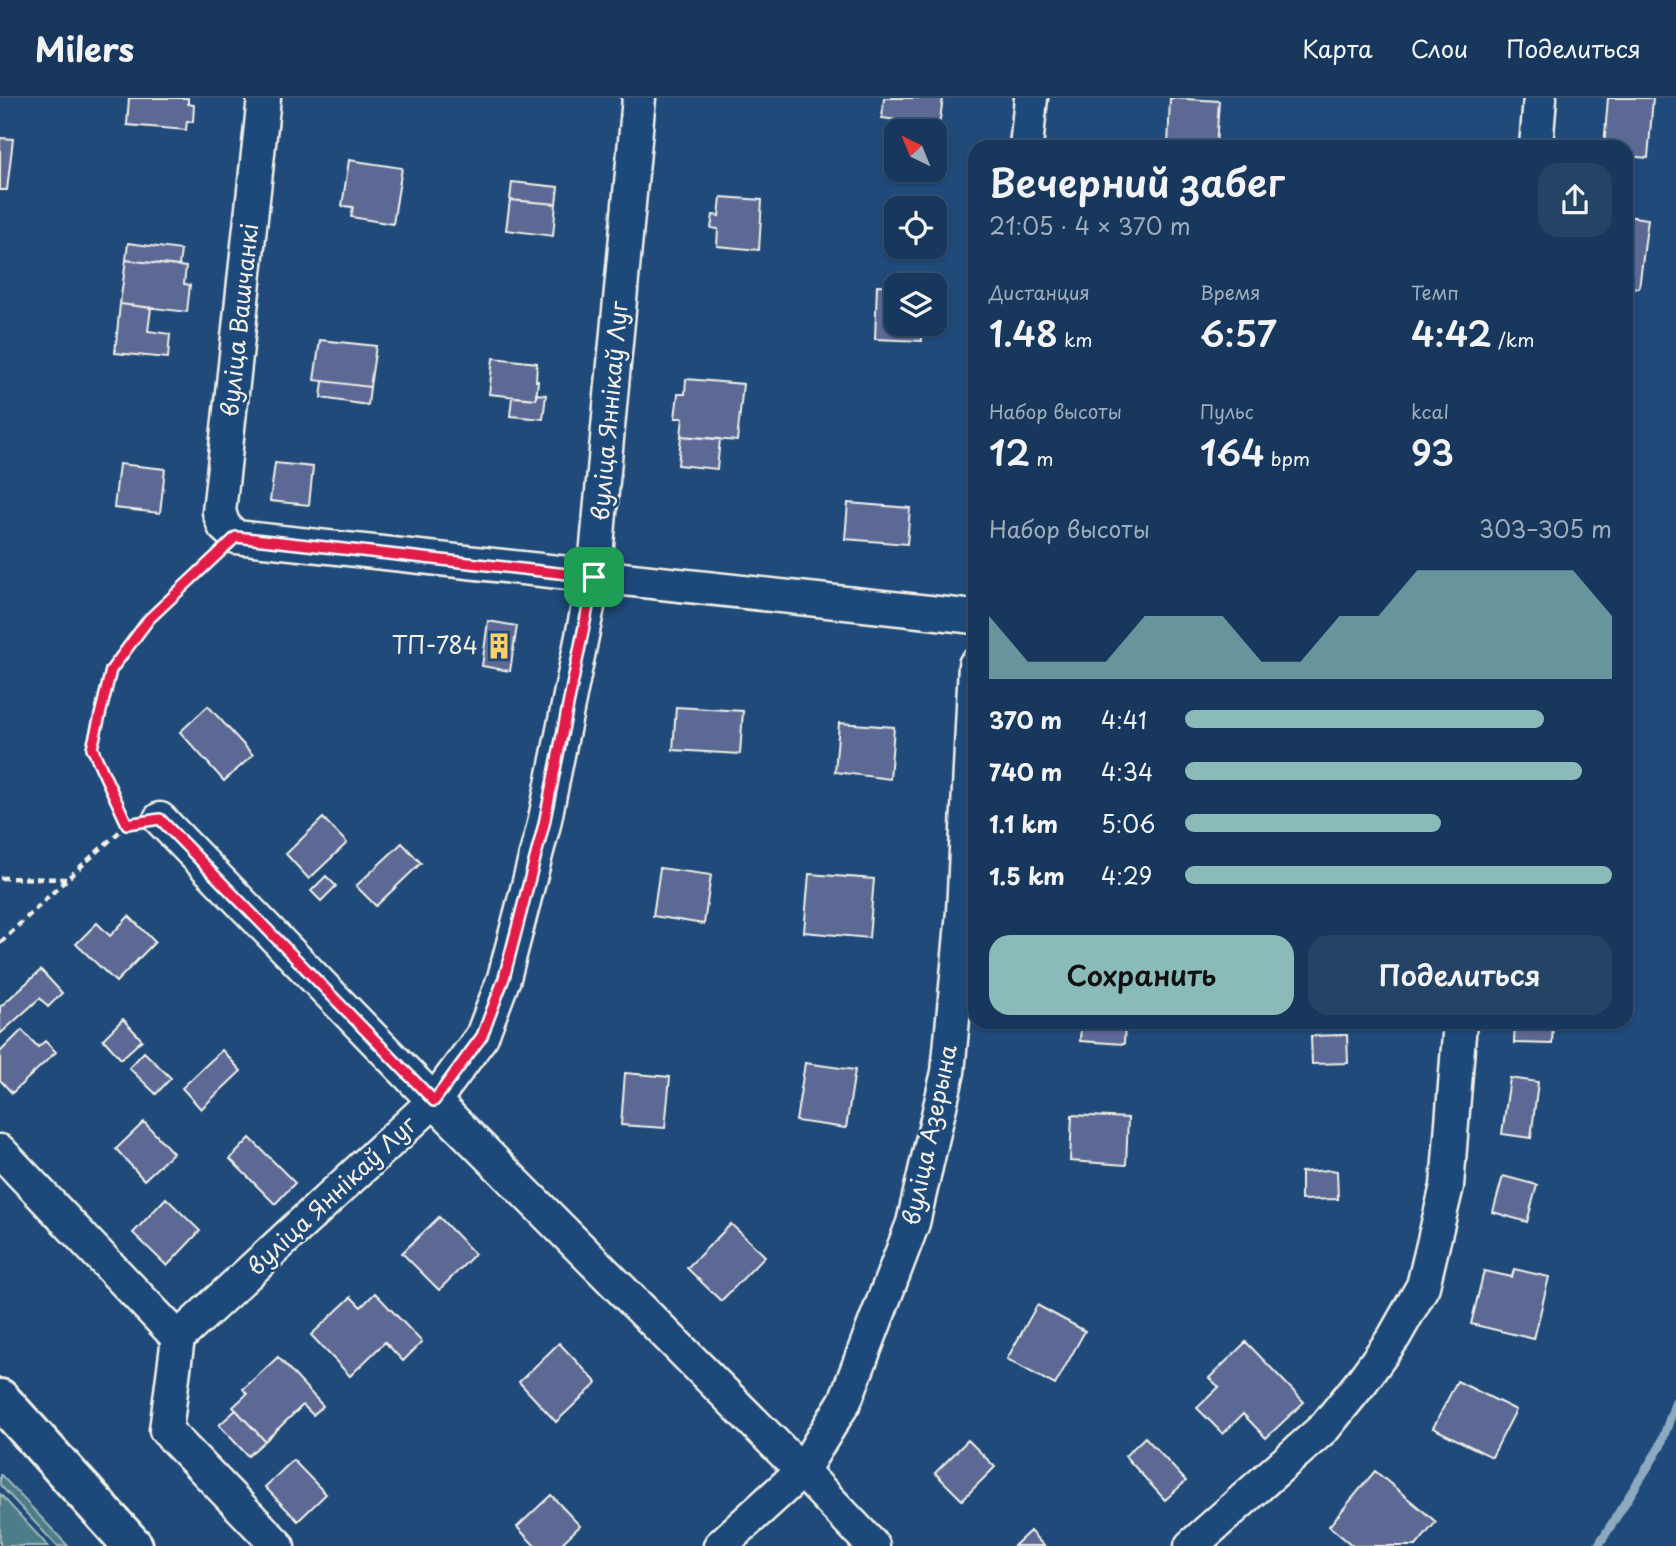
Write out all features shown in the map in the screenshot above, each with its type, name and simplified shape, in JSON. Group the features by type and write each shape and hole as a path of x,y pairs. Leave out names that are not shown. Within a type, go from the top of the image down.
{"main road":[{"path":"0,1399 133,1546"}],"street":[{"name":"вуліца Вашчанкі","path":"236,537 224,526 219,512 264,98"},
{"name":"вуліца Яннікаў Луг","path":"178,1338 434,1101 482,1036 504,978 544,824 594,577 639,98"},
{"path":"1027,140 1031,98"},
{"path":"1536,140 1540,98"},
{"path":"236,537 968,616"},
{"name":"вуліца Азерына","path":"720,1546 802,1471 845,1401 913,1223 947,1072 962,912 968,798"},
{"path":"160,819 873,1546"},
{"path":"1191,1546 1325,1427 1394,1337 1423,1286 1447,1186 1459,1029"},
{"path":"0,1151 178,1338 166,1430 278,1546"}],"path":[{"path":"127,824 92,748 111,670 149,619 236,537"},
{"path":"0,943 127,824 160,819"},
{"path":"0,878 67,879"}],"green space":[{"path":"0,1475 68,1546 57,1546 0,1485"},
{"path":"0,1494 48,1546 0,1546"}],"building":[{"path":"129,98 188,98 188,104 194,105 193,122 187,121 186,130 127,125"},
{"path":"884,98 943,98 940,119 882,118"},
{"path":"1170,98 1219,101 1216,140 1168,140"},
{"path":"1608,98 1653,98 1648,158 1633,157 1633,140 1605,140"},
{"path":"0,138 13,139 7,190 0,190"},
{"path":"349,160 402,168 393,224 351,217 353,207 342,206"},
{"path":"512,182 558,187 556,204 510,200"},
{"path":"721,197 762,200 759,250 717,246 718,229 711,228 713,215 719,216"},
{"path":"510,200 556,204 553,236 506,230"},
{"path":"1633,217 1648,219 1639,288 1633,288"},
{"path":"128,243 181,250 179,266 126,260"},
{"path":"126,260 186,267 184,284 190,285 187,312 120,304"},
{"path":"877,285 884,285 884,336 922,336 922,341 875,339"},
{"path":"120,304 151,308 148,331 170,334 168,358 115,353"},
{"path":"320,340 376,346 370,387 314,380"},
{"path":"493,358 537,363 536,399 489,394"},
{"path":"686,379 743,384 737,441 681,436 683,418 675,418 678,394 685,394"},
{"path":"323,381 370,387 368,405 321,398"},
{"path":"536,394 546,395 543,419 510,416 512,397 536,399"},
{"path":"681,436 720,439 717,469 678,465"},
{"path":"275,463 313,467 309,505 270,501"},
{"path":"119,464 165,469 160,513 114,508"},
{"path":"848,503 910,508 907,544 845,539"},
{"name":"ТП-784","path":"488,621 517,626 510,671 482,666"},
{"path":"208,706 253,755 224,781 180,732"},
{"path":"676,707 743,711 740,754 673,750"},
{"path":"839,723 894,727 890,779 835,772"},
{"path":"323,818 347,843 309,879 286,854"},
{"path":"402,843 421,863 376,906 356,886"},
{"path":"660,868 711,875 704,924 653,916"},
{"path":"809,874 874,879 869,938 804,932"},
{"path":"326,876 336,886 321,901 311,891"},
{"path":"129,916 155,942 116,982 76,944 97,923 110,936"},
{"path":"41,970 62,993 48,1007 40,998 0,1034 0,1007"},
{"path":"123,1019 142,1040 121,1059 103,1039"},
{"path":"1081,1029 1125,1029 1124,1044 1080,1041"},
{"path":"1515,1029 1553,1029 1552,1044 1514,1043"},
{"path":"22,1030 38,1047 45,1041 56,1052 12,1093 0,1080 0,1052"},
{"path":"1347,1035 1348,1063 1312,1064 1311,1036"},
{"path":"222,1050 241,1071 201,1109 182,1088"},
{"path":"144,1052 171,1078 156,1094 129,1068"},
{"path":"805,1063 855,1070 846,1128 796,1121"},
{"path":"625,1073 670,1077 665,1128 621,1125"},
{"path":"1510,1078 1538,1082 1531,1138 1502,1134"},
{"path":"1072,1115 1128,1118 1126,1165 1070,1161"},
{"path":"144,1122 173,1153 144,1180 116,1149"},
{"path":"250,1138 295,1183 275,1204 230,1159"},
{"path":"1337,1171 1338,1199 1301,1200 1301,1172"},
{"path":"1503,1176 1537,1185 1527,1222 1493,1212"},
{"path":"166,1198 200,1231 167,1266 133,1233"},
{"path":"439,1217 475,1254 439,1290 402,1253"},
{"path":"731,1224 765,1256 721,1301 687,1268"},
{"path":"1514,1269 1549,1277 1534,1339 1471,1324 1484,1271 1512,1277"},
{"path":"375,1293 422,1342 403,1361 385,1342 350,1376 311,1335 351,1297 361,1307"},
{"path":"1037,1305 1085,1331 1055,1385 1007,1359"},
{"path":"1246,1342 1304,1402 1266,1438 1243,1414 1223,1434 1197,1408 1219,1387 1209,1378"},
{"path":"559,1343 597,1383 556,1422 519,1382"},
{"path":"278,1357 323,1406 313,1415 303,1405 265,1441 233,1407 247,1394 243,1389"},
{"path":"1457,1381 1516,1410 1492,1457 1433,1428"},
{"path":"236,1410 265,1441 248,1456 219,1425"},
{"path":"1145,1437 1186,1481 1165,1500 1125,1456"},
{"path":"968,1440 995,1467 962,1500 935,1473"},
{"path":"293,1460 326,1494 298,1521 265,1487"},
{"path":"1375,1471 1436,1522 1416,1546 1353,1546 1329,1526"},
{"path":"551,1495 580,1526 559,1546 535,1546 517,1527"},
{"path":"1030,1531 1044,1546 1014,1546"}],"waterway":[{"path":"1598,1546 1660,1447 1676,1401"}],"place":[{"name":"ТП-784","path":"499,646"}],"route":[{"path":"236,537 594,577 544,824 504,978 482,1036 434,1101 160,819 127,824 92,748 111,670 149,619 236,537"}]}
